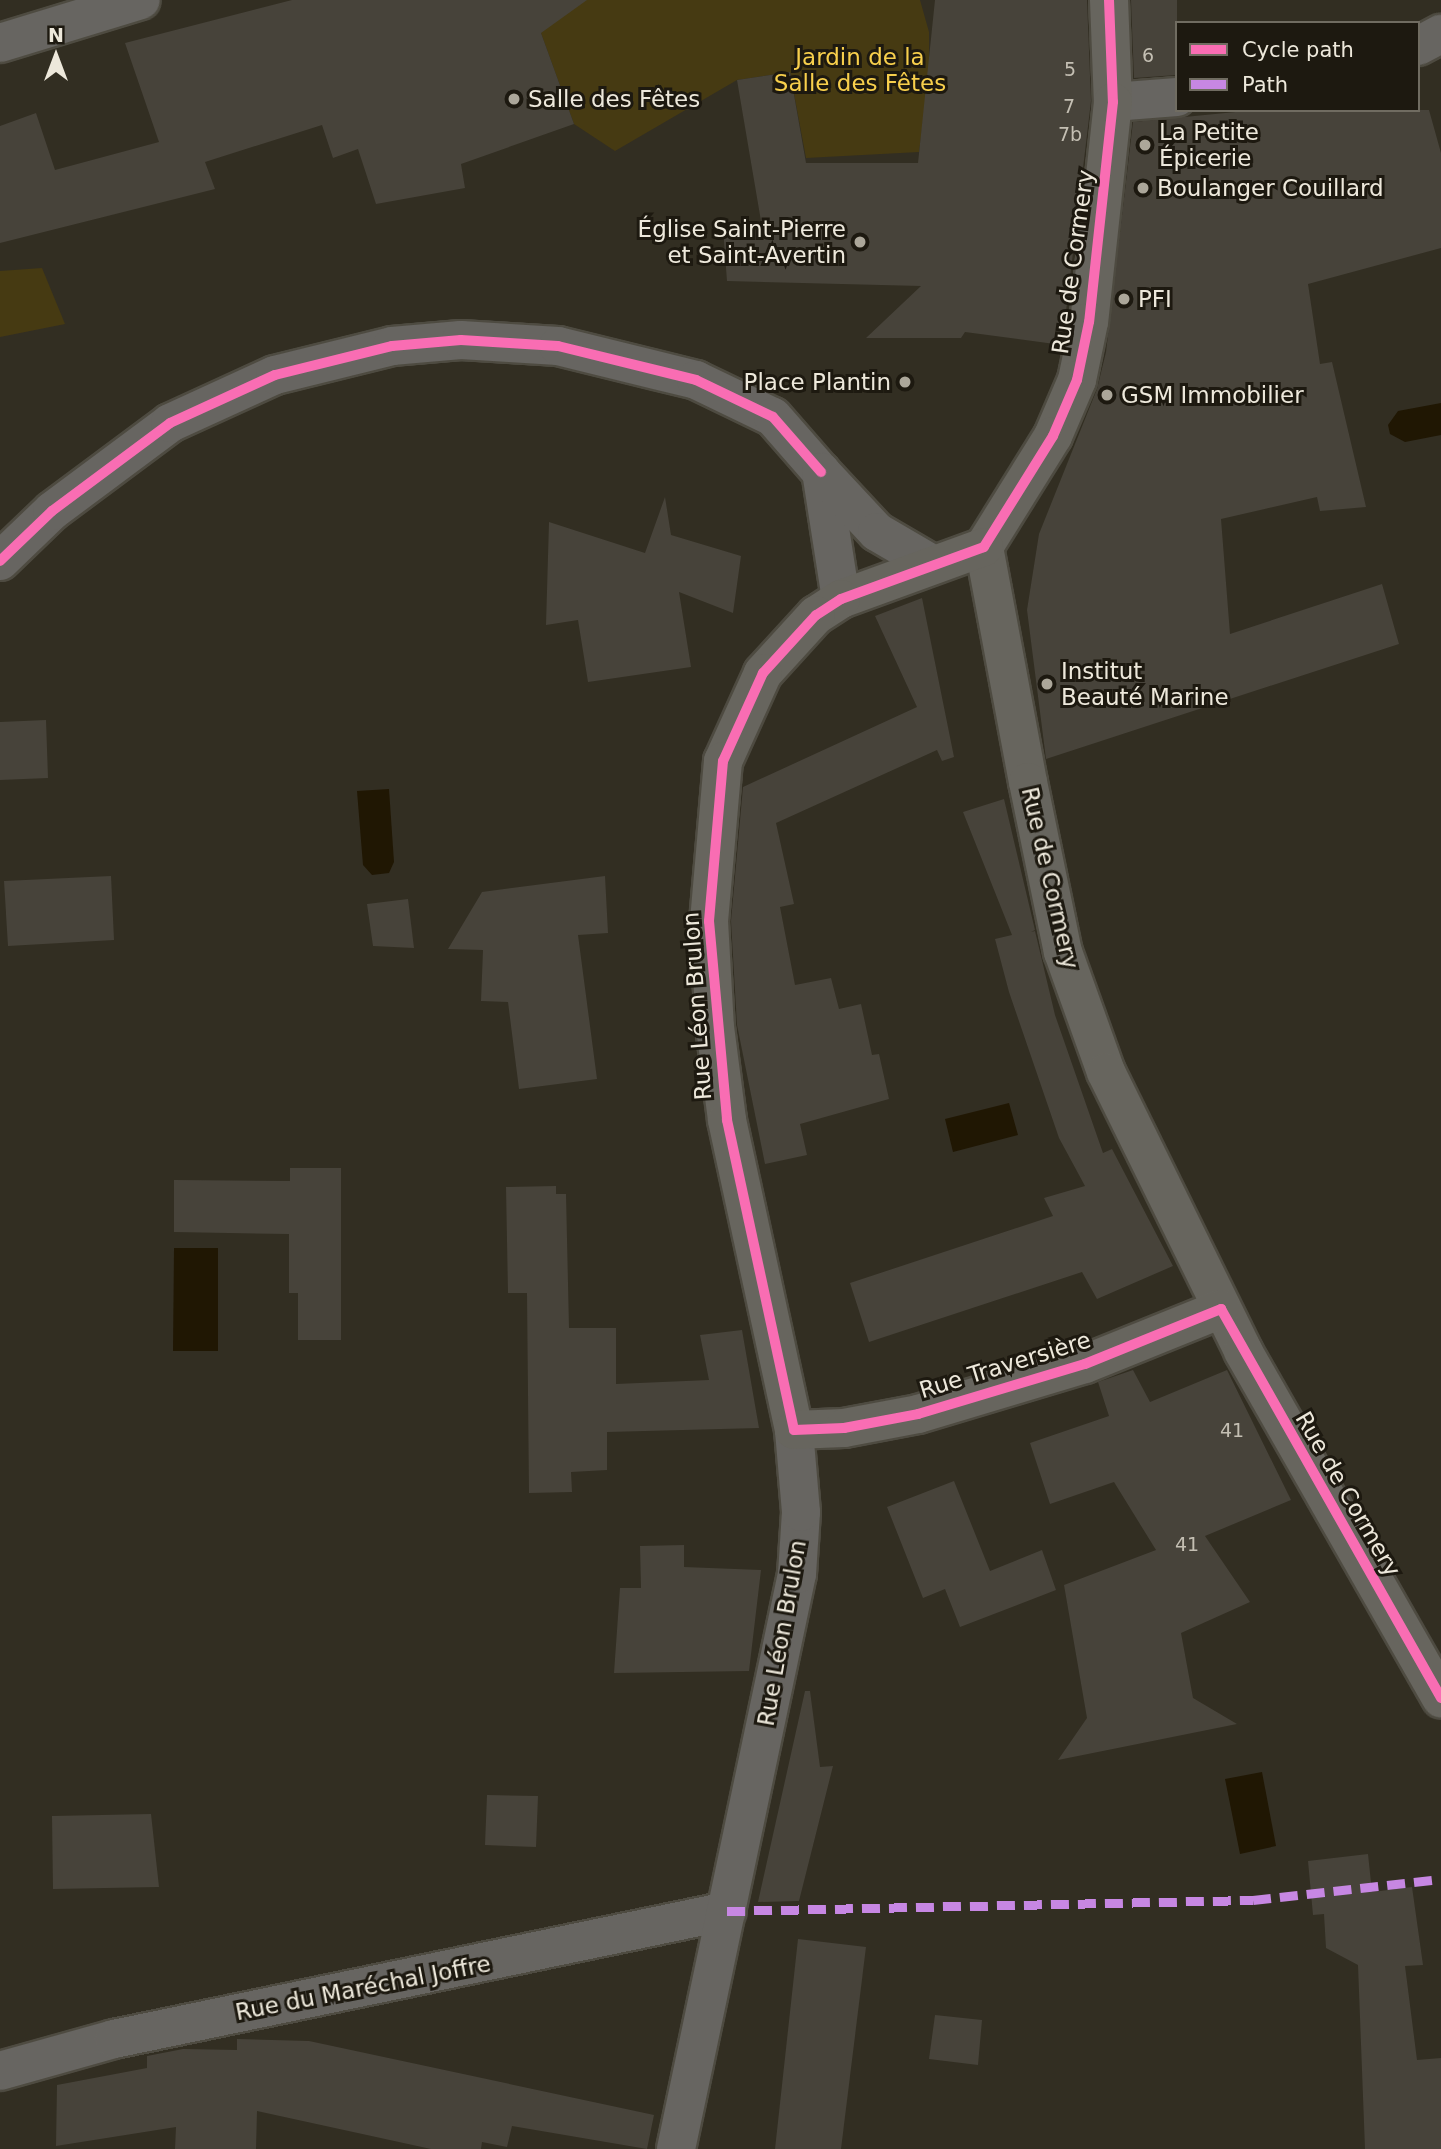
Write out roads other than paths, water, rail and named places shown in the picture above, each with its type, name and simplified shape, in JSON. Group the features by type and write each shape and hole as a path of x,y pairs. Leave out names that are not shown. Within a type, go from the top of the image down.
{"main road":[{"name":"Rue de Cormery","path":"1108,0 1113,102 1089,322 1077,380 1053,436 984,547 1063,952 1106,1072 1221,1309 1441,1698"},
{"name":"Rue Léon Brulon","path":"794,1430 727,1120 715,1027 710,908 723,761 747,699 790,642 841,599 930,563 984,547"},
{"name":"Rue Traversière","path":"794,1430 844,1429 918,1414 1085,1364 1221,1309"}],"street":[{"path":"0,43 141,0"},
{"path":"1420,45 1441,34"},
{"path":"1113,102 1175,97"},
{"path":"0,561 52,511 170,423 275,375 392,346 461,340 558,346 696,380 773,417 877,532 930,563"},
{"path":"821,472 841,599"},
{"name":"Rue Léon Brulon","path":"676,2149 797,1574 801,1512 794,1430"},
{"name":"Rue du Maréchal Joffre","path":"0,2071 114,2039 727,1911"}],"place":[{"name":"Salle des Fêtes","path":"514,99"},
{"name":"La Petite Épicerie","path":"1145,145"},
{"name":"Boulanger Couillard","path":"1143,188"},
{"name":"Église Saint-Pierre et Saint-Avertin","path":"860,242"},
{"name":"PFI","path":"1124,299"},
{"name":"Place Plantin","path":"905,382"},
{"name":"GSM Immobilier","path":"1107,395"},
{"name":"Institut Beauté Marine","path":"1047,684"}],"park label":[{"name":"Jardin de la Salle des Fêtes","path":"860,70"}]}
